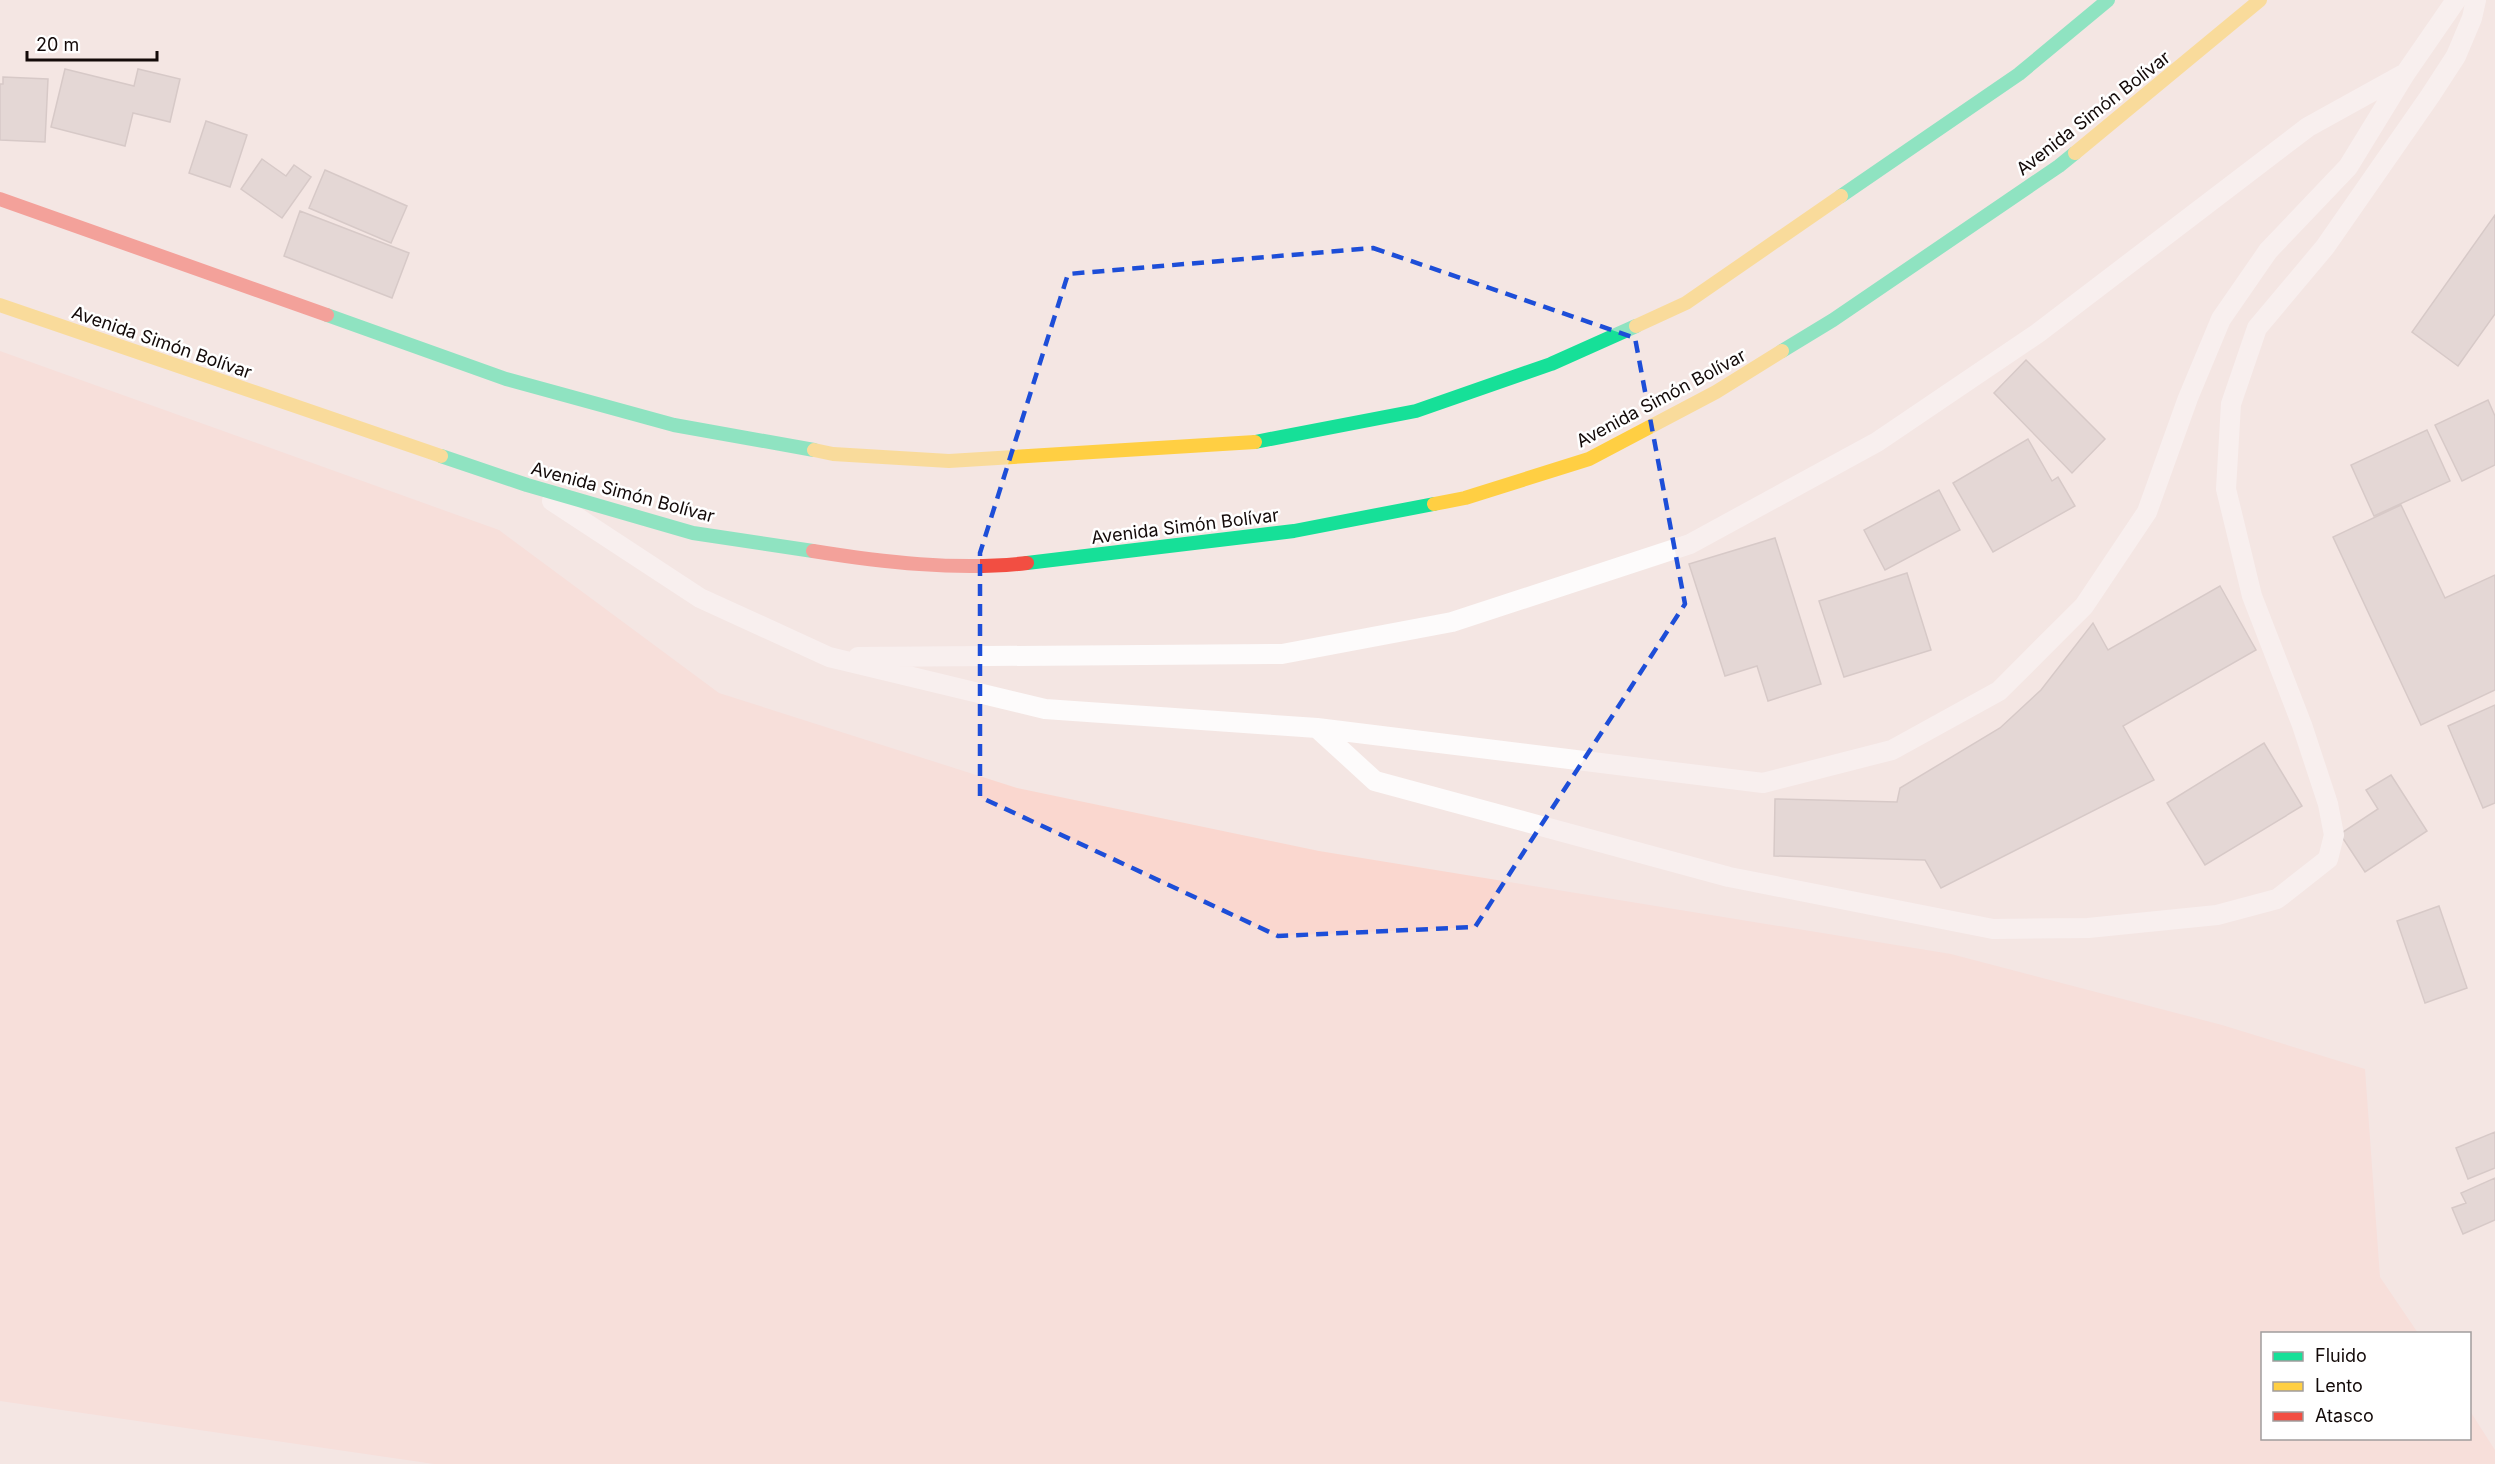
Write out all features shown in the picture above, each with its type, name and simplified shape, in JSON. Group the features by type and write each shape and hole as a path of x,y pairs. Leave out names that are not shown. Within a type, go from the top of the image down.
{"highway":[{"path":"0,199 506,379 674,425 833,454 949,461 1263,442 1416,411 1551,364 1686,303 2019,74 2108,0"},
{"name":"Avenida Simón Bolívar","path":"0,305 527,485 693,533 861,559 993,567 1294,531 1465,498 1589,459 1716,393 1833,321 2060,166 2260,0"}],"lane":[{"path":"527,485 700,598 829,657 1045,709 1317,728 1763,783 1892,750 1999,691 2084,606 2147,513 2188,398 2221,319 2268,251 2348,167 2405,74 2456,0"},
{"path":"1317,728 1375,781 1729,876 1993,929 2088,928 2217,915 2277,899 2328,859 2334,836 2328,804 2302,725 2252,596 2226,489 2231,404 2257,328 2325,247 2430,96 2456,56 2472,18 2476,0"},
{"path":"829,657 1282,654 1452,622 1690,544 1886,435 2038,333 2308,127 2405,74"}],"highlighted area":[{"path":"1373,248 1635,338 1685,604 1475,927 1278,936 980,797 980,553 1068,274"}],"shaded area":[{"path":"0,351 499,530 719,693 1017,788 1319,851 1951,954 2222,1025 2365,1069 2380,1277 2417,1332 2261,1332 2261,1440 2471,1440 2471,1413 2495,1450 2495,1464 434,1464 0,1401"}],"building":[{"path":"65,69 134,86 138,69 180,79 170,122 133,113 125,146 51,127"},
{"path":"3,77 48,79 45,142 0,140 0,84 3,84"},
{"path":"206,121 247,135 230,187 189,173"},
{"path":"262,159 286,176 294,165 311,177 282,218 241,189"},
{"path":"325,170 407,206 391,243 309,208"},
{"path":"300,211 409,253 392,298 284,256"},
{"path":"2495,215 2495,314 2458,366 2412,332"},
{"path":"2026,360 2105,439 2072,473 1994,393"},
{"path":"2488,400 2495,416 2495,465 2462,481 2435,425"},
{"path":"2427,430 2450,481 2374,516 2351,465"},
{"path":"2028,439 2052,481 2058,477 2075,506 1993,552 1953,483"},
{"path":"1939,490 1960,530 1885,570 1864,530"},
{"path":"2401,505 2445,598 2495,575 2495,690 2421,725 2333,537"},
{"path":"1775,538 1821,684 1768,701 1757,666 1725,676 1689,564"},
{"path":"1907,573 1931,650 1844,677 1819,601"},
{"path":"2220,586 2256,650 2123,726 2154,780 1941,888 1925,860 1774,856 1775,799 1897,802 1900,788 2000,728 2041,690 2093,623 2108,650"},
{"path":"2495,705 2495,803 2483,808 2448,726"},
{"path":"2264,743 2302,806 2205,865 2167,803"},
{"path":"2391,775 2427,831 2365,872 2340,834 2378,809 2366,790"},
{"path":"2439,906 2467,988 2425,1003 2397,921"},
{"path":"2495,1132 2495,1168 2468,1179 2456,1148"},
{"path":"2495,1178 2495,1220 2463,1234 2452,1208 2466,1203 2461,1193"}],"traffic: fast":[{"path":"1841,196 2019,74 2108,0"},
{"path":"1782,351 1833,320 2075,153"},
{"path":"327,315 506,379 674,425 814,450"},
{"path":"1255,442 1416,411 1551,364 1636,326"},
{"path":"441,456 527,485 693,533 813,551"},
{"path":"1027,563 1294,531 1434,504"}],"traffic: slow":[{"path":"2075,153 2260,0"},
{"path":"1636,326 1686,303 1841,196"},
{"path":"0,305 441,456"},
{"path":"1434,504 1465,498 1589,459 1716,392 1782,351"},
{"path":"814,450 833,454 949,461 1255,442"}],"traffic: jam":[{"path":"0,199 327,315"},
{"path":"813,551 865,559 947,566 1027,563"}]}
